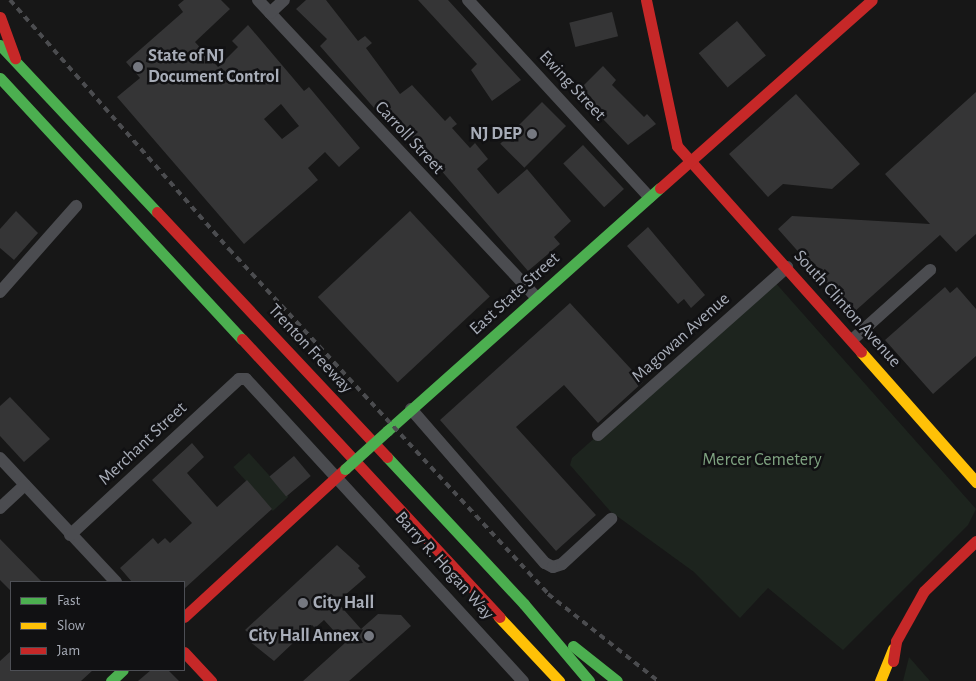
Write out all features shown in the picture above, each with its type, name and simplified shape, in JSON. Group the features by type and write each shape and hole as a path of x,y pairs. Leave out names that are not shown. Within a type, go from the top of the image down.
{"main road":[{"name":"South Clinton Avenue","path":"646,0 677,146 852,340 976,482"},
{"name":"East State Street","path":"185,615 411,409 872,0"},
{"path":"0,17 16,61"},
{"name":"Trenton Freeway","path":"0,45 524,604 589,681"},
{"path":"0,78 559,681"},
{"path":"880,681 893,648 924,590 976,541"},
{"path":"524,604 617,681"},
{"path":"891,681 893,648"},
{"path":"185,653 211,681"},
{"path":"111,681 123,671"}],"street":[{"name":"Carroll Street","path":"258,0 537,298"},
{"path":"270,13 284,0"},
{"name":"Ewing Street","path":"468,0 649,197"},
{"path":"0,292 76,206"},
{"name":"Magowan Avenue","path":"598,435 787,267"},
{"path":"852,340 930,270"},
{"name":"Barry R. Hogan Way","path":"239,379 246,379 262,393 342,472 523,681"},
{"name":"Merchant Street","path":"70,535 239,379"},
{"path":"411,409 545,563 553,567 562,564 611,520"},
{"path":"0,458 115,581"},
{"path":"0,508 25,486"}],"green space":[{"name":"Mercer Cemetery","path":"773,280 976,509 968,525 843,650 768,588 740,618 694,572 610,511 570,465 572,458"},
{"path":"249,453 288,497 273,511 233,467"},
{"path":"909,657 930,681 903,681"}],"building":[{"path":"184,0 221,0 230,9 195,42 218,67 238,47 232,41 248,25 304,91 309,87 360,148 339,167 325,152 308,168 318,180 244,244 117,97 140,78 126,62 183,12 178,5","holes":["281,104 299,126 282,139 264,119"]},
{"path":"306,0 326,0 358,41 365,36 372,43 366,48 400,94 412,85 445,121 450,116 457,124 452,128 470,148 475,143 488,159 477,169 498,194 527,169 571,221 554,237 560,244 528,271 383,103 375,109 320,46 327,39 296,9"},
{"path":"418,0 448,0 521,80 492,101 471,70 477,64"},
{"path":"612,12 618,36 575,47 569,23"},
{"path":"737,21 766,55 728,88 699,53"},
{"path":"603,66 616,80 612,85 644,117 647,114 656,124 628,145 577,92"},
{"path":"976,92 976,234 956,252 940,235 853,313 778,229 792,216 930,224 885,174"},
{"path":"796,94 860,164 832,189 783,184 768,197 729,154"},
{"name":"NJ DEP","path":"542,102 566,126 524,168 500,144"},
{"path":"583,145 624,189 604,207 563,163"},
{"path":"16,211 38,233 14,260 0,248 0,229"},
{"path":"410,211 490,297 398,383 318,297"},
{"path":"648,227 705,295 691,308 684,299 678,304 627,246"},
{"path":"945,287 950,293 957,287 976,309 976,356 933,394 885,340"},
{"path":"570,303 643,382 598,423 564,385 516,427 596,515 556,551 440,420"},
{"path":"10,397 50,439 24,462 0,436 0,406"},
{"path":"192,443 204,457 187,473 217,507 247,480 272,509 185,588 185,581 131,581 120,568 153,538 158,544 165,538 170,543 192,523 152,480"},
{"path":"294,456 311,476 286,496 269,477"},
{"path":"0,539 41,581 10,581 10,590 0,580"},
{"path":"337,545 360,566 358,568 366,577 337,602 361,629 378,614 401,615 411,626 349,681 303,681 345,643 324,620 315,628 312,625 274,661 249,641 253,637 245,630"},
{"path":"10,652 10,671 92,671 81,681 0,681 0,661"},
{"path":"150,671 169,671 179,681 138,681"}],"railway":[{"path":"10,0 229,249 548,594 658,681"}],"traffic: fast":[{"path":"0,45 157,212"},
{"path":"0,78 242,339"},
{"path":"387,431 660,188"},
{"path":"345,469 387,431"},
{"path":"387,457 524,604 589,681"},
{"path":"573,646 617,681"},
{"path":"111,681 122,671"}],"traffic: slow":[{"path":"861,352 976,482"},
{"path":"499,617 559,681"},
{"path":"880,681 893,649"}],"traffic: jam":[{"path":"646,0 677,146 861,352"},
{"path":"660,188 872,0"},
{"path":"0,17 15,58"},
{"path":"157,212 387,457"},
{"path":"242,339 499,617"},
{"path":"185,616 345,469"},
{"path":"893,661 896,641 924,591 976,541"},
{"path":"185,653 211,681"}],"place":[{"name":"State of NJ Document Control","path":"138,67"},
{"name":"NJ DEP","path":"532,134"},
{"name":"City Hall","path":"303,603"},
{"name":"City Hall Annex","path":"369,636"}]}
